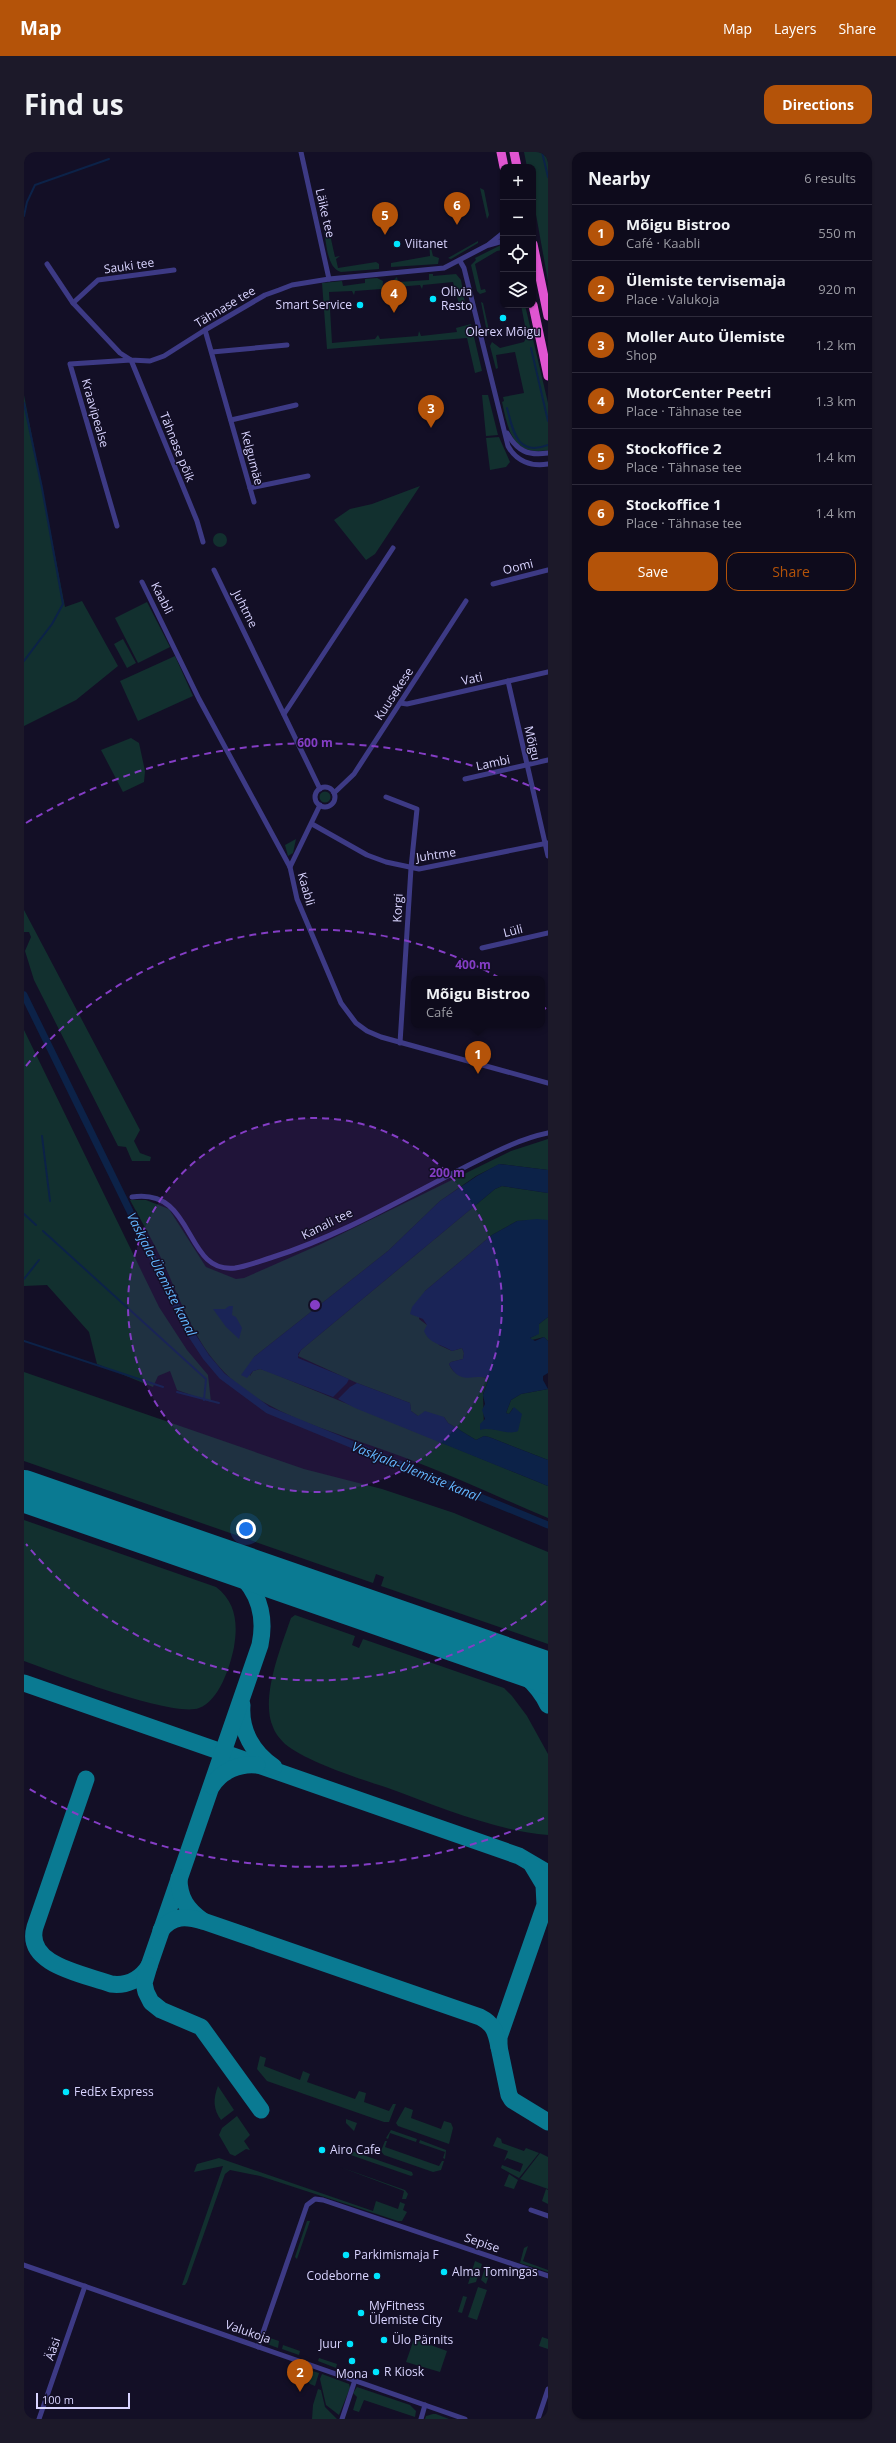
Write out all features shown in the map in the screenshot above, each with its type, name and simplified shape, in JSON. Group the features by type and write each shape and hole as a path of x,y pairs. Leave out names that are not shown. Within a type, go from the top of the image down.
{"highway":[{"path":"501,152 503,164"},
{"path":"514,152 516,164"},
{"path":"536,258 548,316"},
{"path":"534,308 548,376"}],"street":[{"name":"Läike tee","path":"301,152 329,278"},
{"path":"488,245 500,235"},
{"path":"488,245 500,242"},
{"name":"Tähnase tee","path":"131,360 158,359 265,295 292,285 329,278 444,268 460,261 488,245"},
{"path":"460,261 464,268 508,446 519,460 535,465 548,464"},
{"path":"47,264 73,303 120,353 131,360"},
{"name":"Sauki tee","path":"73,303 98,280 174,270"},
{"name":"Kelgumäe","path":"205,330 254,502"},
{"path":"212,352 287,345"},
{"name":"Kraavipealse","path":"117,526 70,364 131,360"},
{"name":"Tähnase põik","path":"131,360 197,521 203,542"},
{"name":"Kelgumäe","path":"231,420 296,405"},
{"path":"504,429 512,443 521,451 527,454 548,453"},
{"path":"250,488 308,476"},
{"path":"284,714 393,548"},
{"name":"Juhtme","path":"214,570 320,788 315,795 317,803 320,806 290,867"},
{"name":"Oomi","path":"493,584 548,570"},
{"name":"Kaabli","path":"142,582 199,699 290,867 297,899 347,1013 367,1031 400,1042 548,1083"},
{"name":"Kuusekese","path":"334,793 354,774 466,601"},
{"name":"Vati","path":"400,703 407,704 548,672"},
{"name":"Mõigu","path":"508,681 547,843 548,856"},
{"name":"Lambi","path":"465,779 548,760"},
{"path":"320,788 328,788 334,793 332,804 320,806"},
{"name":"Korgi","path":"386,797 417,809 410,868 400,1042"},
{"name":"Juhtme","path":"312,824 367,855 410,868 419,869 450,864 547,843"},
{"name":"Lüli","path":"482,948 548,933"},
{"name":"Kanali tee","path":"132,1197 154,1197 167,1202 176,1211 202,1254 218,1265 233,1268 301,1248 510,1145 548,1133"},
{"name":"Sepise","path":"258,2347 307,2205 310,2201 323,2200 548,2276"},
{"path":"531,2210 548,2216"},
{"name":"Valukoja","path":"24,2265 465,2419"},
{"name":"Ääsi","path":"39,2419 85,2286"},
{"path":"342,2419 355,2380"},
{"path":"538,2419 548,2390"},
{"path":"421,2419 425,2405"}],"green space":[{"path":"524,152 548,152 548,281 536,215 536,164 526,164"},
{"path":"480,188 484,190 489,215 487,219"},
{"path":"329,230 335,257 340,256 336,259 338,268 376,262 379,264 379,269 341,272 336,270 328,255 324,232"},
{"path":"429,240 433,256 439,258 438,264 391,267 391,263 430,256"},
{"path":"478,241 478,243 451,259 448,258"},
{"path":"500,246 500,250 475,264 481,290 485,289 486,292 480,294 477,291 471,265 476,260 475,258"},
{"path":"429,274 433,274 433,276 456,274 461,280 465,303 459,304 453,282 423,285 422,289 420,285 396,287 396,291 394,290 393,281 397,277 398,282 429,280"},
{"path":"377,278 383,281 382,293 381,289 355,291 354,295 352,291 329,292 332,343 375,339 378,335 380,339 418,336 419,331 421,336 457,332 456,328 471,324 482,371 475,373 467,338 327,349 322,283 342,281 343,286 365,283 365,279"},
{"path":"481,302 483,303 490,335 487,332"},
{"path":"522,308 526,308 548,403 548,450 536,451 526,449 519,445 514,439 507,422 502,402 504,401 503,397 524,393 515,352 496,355 498,368 496,369 490,346 492,342 500,348 524,342 527,336"},
{"path":"24,395 65,607 82,601 118,666 76,700 24,726"},
{"path":"482,395 488,395 498,435 486,436"},
{"path":"499,437 510,462 506,467 490,470 486,438"},
{"path":"420,486 375,554 366,560 334,520 350,509 372,504"},
{"path":"220,533 225,535 227,540 225,545 220,547 215,545 213,540 215,535"},
{"path":"147,602 170,647 138,663 115,618"},
{"path":"123,639 136,663 127,668 114,644"},
{"path":"175,656 193,696 138,721 120,681"},
{"path":"131,738 139,743 145,771 144,782 123,792 101,750"},
{"path":"325,791 329,793 331,797 329,801 325,803 321,801 319,797 321,793"},
{"path":"296,839 293,853 288,856 285,845"},
{"path":"24,910 140,1130 134,1141 140,1153 151,1157 150,1161 132,1161 126,1147 118,1146 34,980 25,951 31,937 29,932 24,932"},
{"path":"24,1030 159,1307 187,1350 208,1375 211,1402 177,1390 170,1371 158,1376 153,1387 97,1364 89,1332 47,1285 24,1286"},
{"path":"548,1139 548,1170 500,1164 476,1176 440,1201 388,1251 254,1357 250,1376 253,1371 260,1369 267,1371 548,1486 548,1518 421,1464 303,1421 278,1410 255,1397 234,1381 216,1363 199,1339 192,1327 163,1262 130,1200 146,1200 169,1209 206,1267 236,1279 244,1278 321,1244 511,1151"},
{"path":"502,1186 548,1193 548,1220 517,1221 492,1235 425,1291 419,1319 427,1325 439,1345 452,1351 462,1348 464,1353 463,1359 451,1362 449,1364 457,1374 467,1377 489,1378 483,1394 484,1428 511,1431 513,1408 509,1414 506,1413 511,1400 521,1394 548,1389 548,1460 489,1437 484,1436 476,1440 448,1423 444,1417 418,1416 411,1411 410,1403 357,1383 298,1356 301,1350 495,1189"},
{"path":"548,1317 548,1341 544,1337 532,1340 530,1338 536,1335 539,1324"},
{"path":"24,1372 304,1469 382,1489 454,1513 548,1552 548,1644 381,1586 384,1577 376,1574 373,1583 24,1461"},
{"path":"24,1520 216,1587 223,1593 232,1607 236,1630 234,1647 226,1673 218,1691 212,1698 199,1708 185,1709 165,1706 113,1692 24,1661"},
{"path":"295,1615 355,1636 352,1645 359,1648 363,1639 504,1688 527,1716 548,1754 548,1835 507,1828 467,1817 334,1769 306,1757 285,1744 273,1727 269,1702 270,1687 277,1658 291,1618"},
{"path":"260,2056 266,2058 264,2066 300,2080 303,2071 310,2074 307,2082 355,2099 359,2091 366,2093 364,2102 389,2111 393,2104 396,2104 389,2122 384,2122 267,2081 257,2069"},
{"path":"218,2086 234,2110 221,2120 215,2108 215,2095"},
{"path":"405,2107 413,2110 411,2118 441,2129 444,2121 451,2123 453,2128 449,2144 398,2126 396,2123"},
{"path":"237,2116 250,2135 244,2141 250,2150 246,2149 235,2156 230,2154 219,2135 222,2128"},
{"path":"346,2119 357,2123 354,2131 346,2123"},
{"path":"391,2130 417,2139 416,2142 390,2133 388,2139 386,2138"},
{"path":"497,2137 501,2139 502,2143 524,2151 526,2148 539,2153 519,2178 501,2168 502,2165 520,2172 523,2164 507,2158 504,2161 508,2151 493,2146"},
{"path":"420,2140 446,2150 445,2159 443,2158 445,2152 419,2143"},
{"path":"385,2141 387,2141 385,2147 439,2166 442,2161 444,2161 441,2170 433,2172 384,2155 381,2151"},
{"path":"346,2149 412,2172 413,2175 411,2176 345,2153"},
{"path":"540,2153 548,2157 548,2189 520,2179"},
{"path":"219,2158 373,2211 376,2201 398,2209 400,2202 405,2204 403,2210 407,2212 402,2221 398,2221 260,2176 230,2170 225,2174 187,2282 185,2285 182,2285 223,2166 194,2172 197,2164"},
{"path":"340,2167 405,2190 408,2194 406,2199 402,2199 404,2191"},
{"path":"509,2174 518,2180 514,2189 504,2186"},
{"path":"546,2189 548,2190 548,2204 542,2201"},
{"path":"307,2221 310,2221 297,2259 295,2257"},
{"path":"528,2246 523,2261 548,2270 548,2272 520,2263 524,2248"},
{"path":"475,2261 482,2264 476,2282 468,2284"},
{"path":"486,2265 492,2267 486,2284 481,2280"},
{"path":"478,2287 487,2290 477,2320 468,2317"},
{"path":"463,2296 467,2297 462,2313 458,2312"},
{"path":"267,2337 279,2341 278,2348 267,2344"},
{"path":"542,2337 548,2339 548,2349 539,2346"},
{"path":"414,2339 447,2351 440,2372 406,2362"},
{"path":"283,2345 300,2351 299,2355 282,2349"},
{"path":"319,2358 337,2364 336,2368 318,2361"},
{"path":"299,2366 307,2369 304,2377 292,2373 294,2368 297,2369"},
{"path":"309,2370 319,2373 315,2386 310,2384 306,2378"},
{"path":"322,2374 349,2384 350,2388 339,2415 326,2405 320,2379"},
{"path":"357,2387 410,2405 416,2411 415,2417 364,2400 359,2412 353,2410 357,2397 353,2393"},
{"path":"318,2389 321,2390 325,2407 337,2419 312,2419 313,2405"},
{"path":"433,2414 449,2419 425,2419 426,2416"}],"water":[{"path":"499,1164 548,1170 548,1193 502,1186 495,1189 301,1350 298,1354 298,1358 349,1379 333,1397 260,1369 253,1371 247,1378 241,1375 254,1357 388,1251 440,1201 477,1176"},
{"path":"537,1219 548,1220 548,1317 539,1324 539,1334 530,1338 535,1341 544,1337 548,1341 548,1373 543,1376 543,1380 548,1389 521,1394 511,1400 506,1413 509,1414 514,1407 522,1414 518,1431 510,1432 490,1429 480,1430 480,1424 485,1419 482,1410 485,1404 483,1395 489,1378 467,1378 458,1375 453,1371 449,1364 451,1362 463,1359 464,1353 462,1348 452,1351 432,1341 424,1331 427,1325 423,1319 410,1314 412,1307 425,1291 492,1235 517,1221"},
{"path":"229,1306 233,1306 232,1315 236,1317 242,1328 239,1339 226,1327 213,1309 225,1309"},
{"path":"357,1383 410,1403 411,1411 418,1416 425,1411 444,1417 448,1423 476,1440 484,1436 489,1437 548,1460 548,1486 355,1408 338,1399 350,1387"}],"waterway":[{"path":"542,152 548,177"},
{"path":"24,216 27,202 35,185 109,159"},
{"path":"531,348 548,421"},
{"path":"24,403 42,488 63,604 52,624 24,661"},
{"path":"507,408 514,433 523,445 529,448 538,448 548,445"},
{"name":"Vaskjala-Ülemiste kanal","path":"24,995 187,1328 206,1357 222,1376 268,1410 548,1525"},
{"path":"42,1136 50,1201"},
{"path":"24,1214 36,1225"},
{"path":"43,1231 206,1379 204,1400"},
{"path":"24,1279 39,1260"},
{"path":"24,1341 163,1387"},
{"path":"177,1392 219,1403"}],"taxiway":[{"path":"86,1779 35,1927 34,1940 38,1951 47,1959 59,1966 72,1972 111,1984 122,1984 137,1978 149,1966 260,1645 262,1618 255,1595 240,1575 219,1559"},
{"path":"498,1656 520,1671 533,1683 544,1697 548,1705"},
{"path":"24,1683 519,1856 548,1873"},
{"path":"242,1705 243,1724 249,1740 260,1755 274,1767"},
{"path":"212,1786 220,1776 232,1769 244,1765 257,1765"},
{"path":"532,1865 544,1885 545,1905 499,2037 499,2047 509,2095 512,2100 548,2122"},
{"path":"179,1878 180,1892 185,1903 188,1908 203,1921"},
{"path":"161,1930 175,1919 191,1918 203,1921 480,2017 494,2029 499,2047"},
{"path":"149,1966 144,1983 146,1992 151,2002 161,2010 201,2027 261,2110"}],"runway":[{"path":"24,1491 548,1673"}],"place":[{"name":"Stockoffice 1","path":"457,225"},
{"name":"Stockoffice 2","path":"385,235"},
{"name":"Viitanet","path":"397,244"},
{"name":"Olivia Resto","path":"433,299"},
{"name":"Smart Service","path":"360,305"},
{"name":"MotorCenter Peetri","path":"394,313"},
{"name":"Olerex Mõigu","path":"503,318"},
{"name":"Moller Auto Ülemiste","path":"431,428"},
{"name":"Mõigu Bistroo","path":"478,1074"},
{"name":"FedEx Express","path":"66,2092"},
{"name":"Airo Cafe","path":"322,2150"},
{"name":"Parkimismaja F","path":"346,2255"},
{"name":"Alma Tomingas","path":"444,2272"},
{"name":"Codeborne","path":"377,2276"},
{"name":"MyFitness Ülemiste City","path":"361,2313"},
{"name":"Ülo Pärnits","path":"384,2340"},
{"name":"Juur","path":"350,2344"},
{"name":"Mona","path":"352,2361"},
{"name":"R Kiosk","path":"376,2372"},
{"name":"Ülemiste tervisemaja","path":"300,2392"}]}
